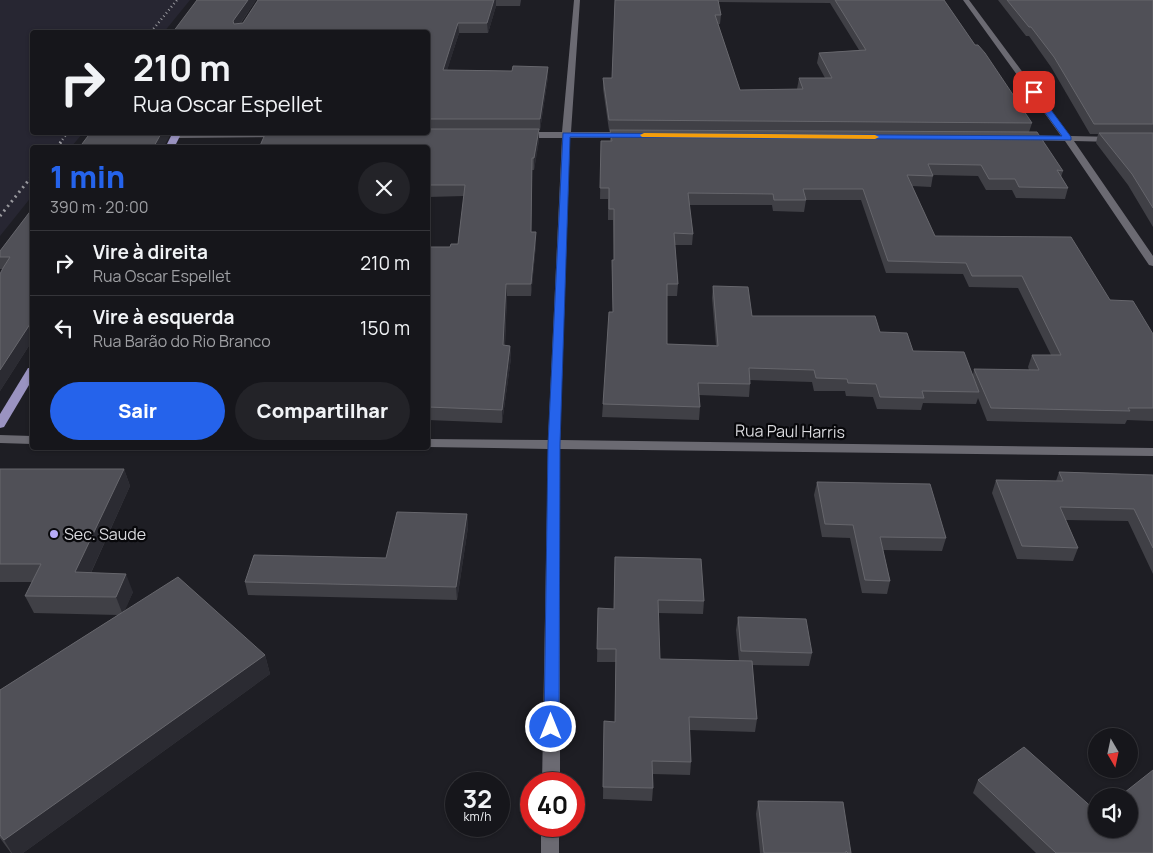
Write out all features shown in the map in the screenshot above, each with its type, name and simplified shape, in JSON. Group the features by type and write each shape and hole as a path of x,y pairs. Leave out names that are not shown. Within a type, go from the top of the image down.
{"main road":[{"path":"0,424 30,374"}],"street":[{"path":"551,772 554,444 566,135 577,0"},
{"path":"966,0 1068,138 1153,263"},
{"path":"516,135 635,135"},
{"path":"1019,138 1125,139"},
{"path":"0,439 30,440"},
{"name":"Rua Paul Harris","path":"430,443 1153,452"},
{"path":"550,837 550,853"}],"shaded area":[{"path":"0,0 190,0 166,30 30,30 30,135 81,135 73,145 30,145 30,198 0,236"}],"building":[{"path":"197,0 248,0 233,21 234,24 243,23 258,0 494,0 487,23 458,23 443,70 512,71 513,66 548,67 540,119 430,119 430,30 174,30"},
{"path":"615,0 718,0 721,15 715,15 740,90 803,89 799,78 832,78 819,53 866,50 835,0 944,0 975,45 978,45 985,53 1032,123 609,120 603,78 612,78"},
{"path":"1007,0 1153,0 1153,124 1094,124 1054,57"},
{"path":"430,129 539,129 534,158 532,158 531,232 536,232 531,284 506,284 503,345 510,346 502,410 430,407 430,247 450,247 451,244 458,244 465,185 430,185 430,145 260,145 265,135 430,135"},
{"path":"610,130 1037,132 1063,171 1057,170 1068,188 1019,187 1015,179 989,179 981,165 928,164 933,176 907,175 935,236 1071,237 1110,300 1133,301 1153,334 1153,408 1128,408 1130,411 991,408 974,369 1039,370 1032,355 1061,355 1022,276 972,276 966,263 888,261 863,189 803,189 806,200 774,200 773,194 688,193 693,234 674,233 678,284 667,284 667,344 718,346 713,286 748,287 752,316 875,316 880,332 907,333 913,351 964,352 979,392 922,391 924,398 880,397 876,384 848,383 847,379 816,378 814,370 749,368 750,384 698,383 700,407 603,404 609,312 613,312 612,260 614,260 614,209 609,209 609,188 600,188 601,141 612,141"},
{"path":"1099,133 1153,133 1153,208 1132,174"},
{"path":"89,135 160,135 155,145 81,145"},
{"path":"30,212 30,324 0,370 0,274 10,257 0,257 0,251"},
{"name":"Sec. Saude","path":"0,469 124,469 75,572 126,574 116,597 25,596 41,564 0,564"},
{"path":"1059,472 1153,475 1153,548 1134,509 1060,507 1078,548 1022,546 996,480 1063,481"},
{"path":"817,482 930,484 946,538 880,537 890,581 865,580 853,525 825,524"},
{"path":"397,512 467,514 456,587 245,582 254,555 386,558"},
{"path":"615,557 701,559 704,601 658,600 660,659 752,661 757,719 689,717 691,762 652,761 653,788 603,787 604,721 615,722 616,649 597,649 598,608 614,609"},
{"path":"178,577 265,655 4,840 0,835 0,690"},
{"path":"738,617 806,619 812,653 741,651"},
{"path":"1024,747 1088,804 1088,838 1138,838 1138,788 1130,788 1153,770 1153,853 1056,853 978,780"},
{"path":"758,801 843,802 851,853 846,851 846,853 764,853"}],"railway":[{"path":"153,30 177,0"},
{"path":"60,143 66,135"},
{"path":"0,216 30,178"}],"slow traffic":[{"path":"644,135 875,137"}],"place":[{"name":"Sec. Saude","path":"54,534"}],"route":[{"path":"551,727 554,444 566,135 1068,138 1034,92"}]}
